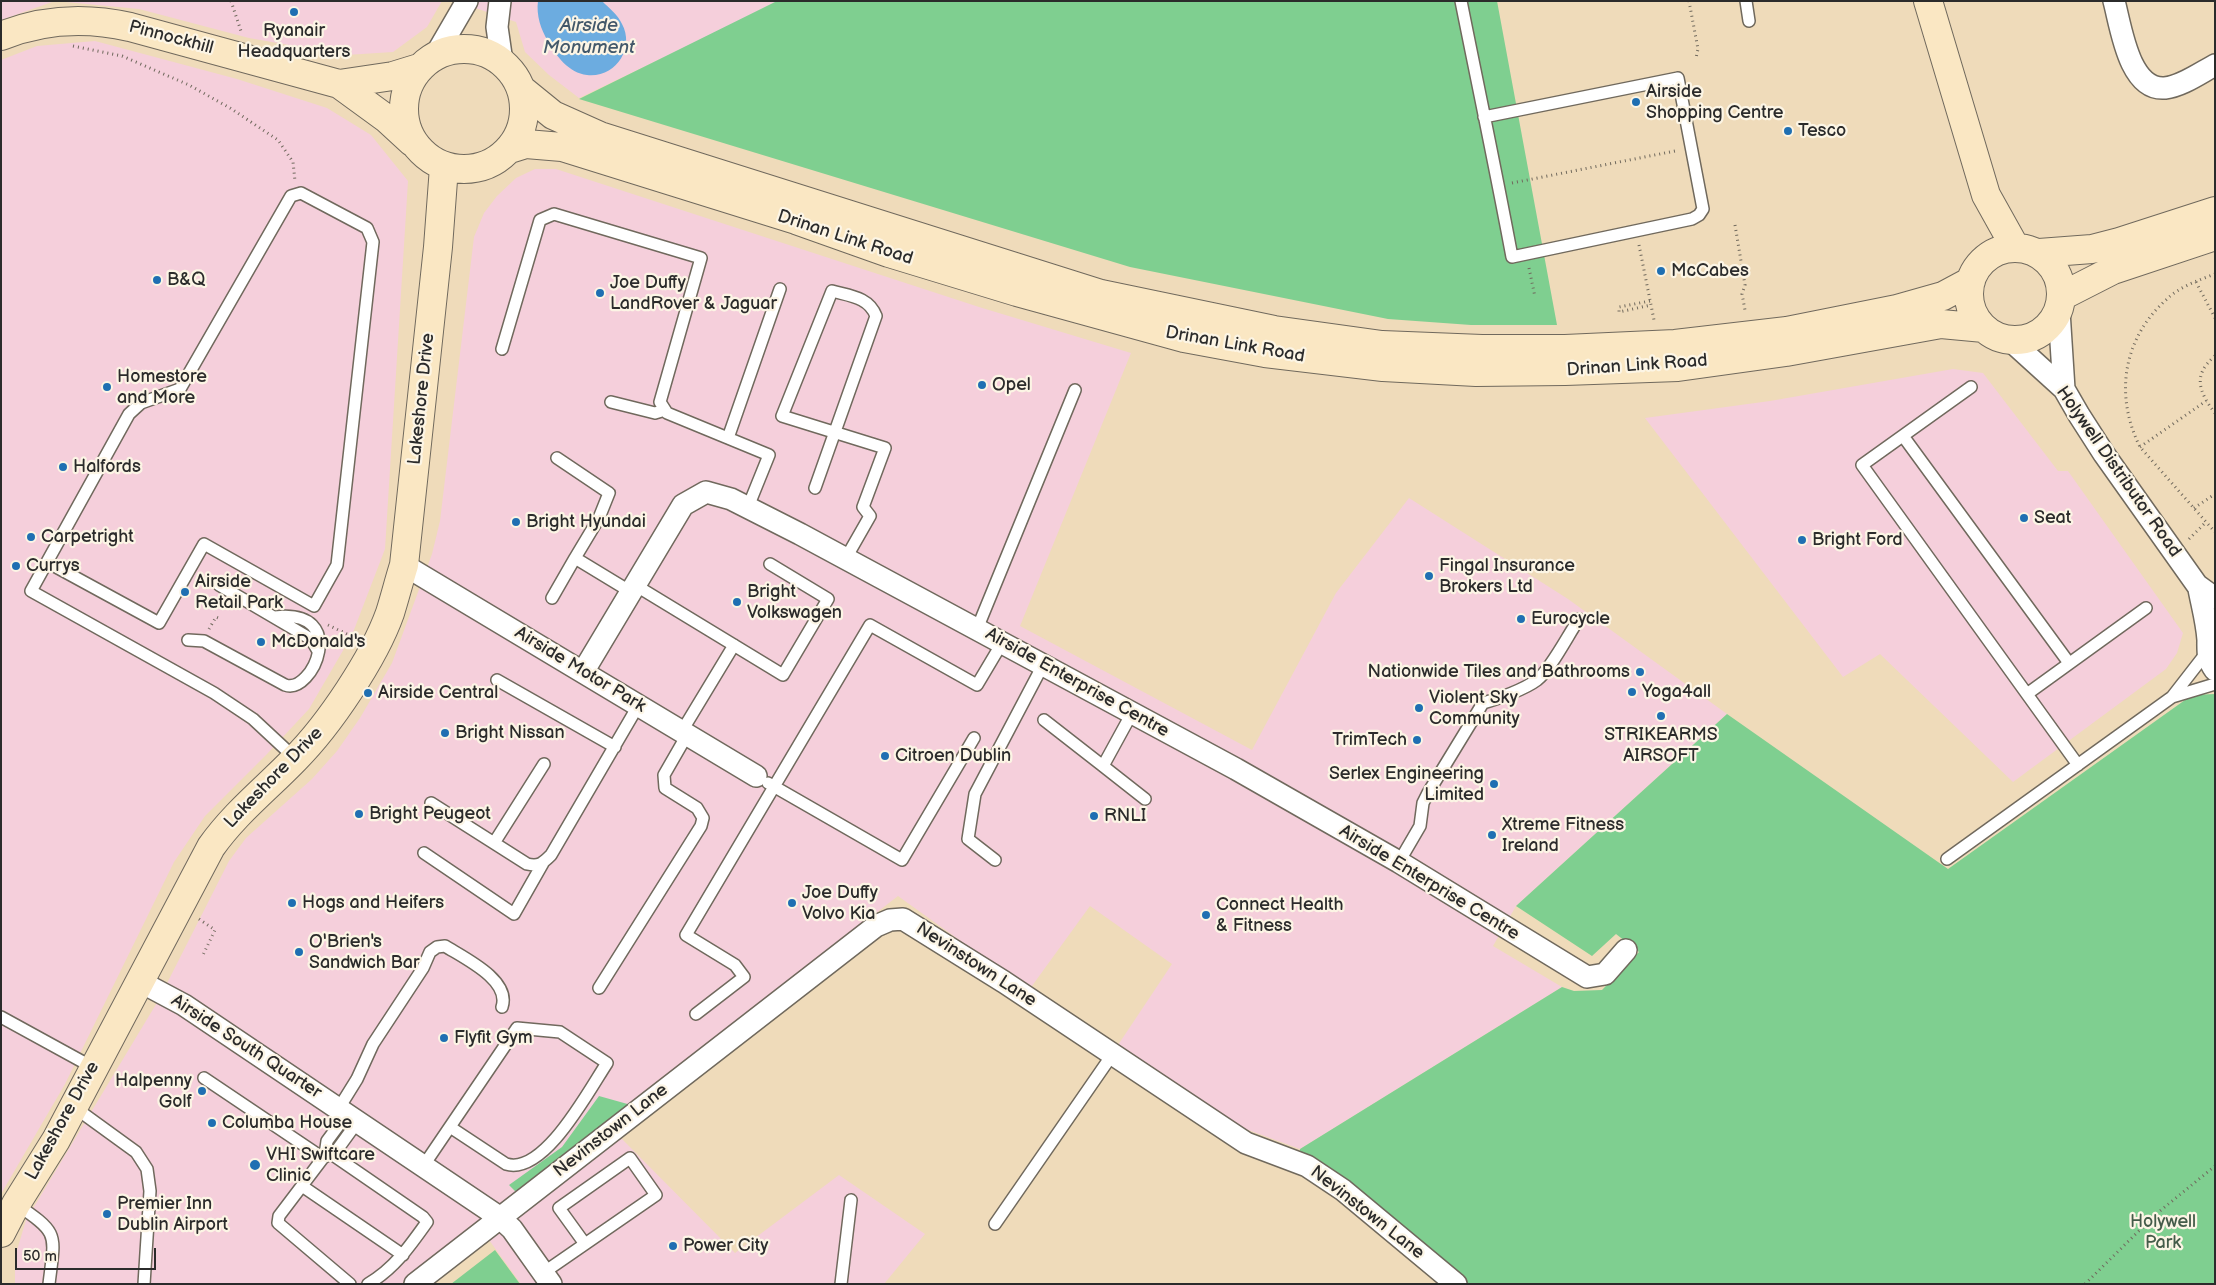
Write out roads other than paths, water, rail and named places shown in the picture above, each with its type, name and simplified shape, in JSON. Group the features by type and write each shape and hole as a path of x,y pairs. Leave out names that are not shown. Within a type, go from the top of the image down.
{"main road":[{"path":"1928,1 1986,194 2027,250 2049,261 2061,284 2060,304 2051,324 2039,334 2024,339 2010,340 1996,336 1984,328 1970,306 1969,293 1977,270 1986,194"},
{"name":"Pinnockhill","path":"1,36 29,26 50,22 82,20 114,23 339,84 386,118 412,142"},
{"path":"472,49 488,53 502,62 513,74 521,89 524,105 523,121 518,136 510,149 496,161 480,168 462,170 444,167 426,157 412,142 404,122 403,102 409,83 427,62 452,50 472,49"},
{"name":"Pinnockhill","path":"339,84 393,76 427,62"},
{"name":"Drinan Link Road","path":"521,89 553,115 600,136 1101,294 1274,330 1372,343 1482,349 1565,349 1675,344 1787,331 1896,309 1943,296 1977,270"},
{"name":"Drinan Link Road","path":"510,149 526,144 562,147 796,220 907,259 1017,292 1184,338 1266,353 1363,365 1476,372 1678,367 1786,352 1941,324 1984,328"},
{"name":"Lakeshore Drive","path":"1,1234 16,1204 74,1107 196,873 223,830 240,811 296,759 330,718 374,648 390,614 404,565 438,247 444,167"},
{"path":"1977,270 1993,252 2092,249 2215,211"},
{"path":"2060,304 2113,270 2215,236"}],"street":[{"path":"427,62 467,1"},
{"path":"500,1 497,27 502,62"},
{"path":"2114,1 2131,61 2142,79 2155,87 2164,88 2176,85 2215,65"},
{"path":"2060,304 2064,389"},
{"name":"Holywell Distributor Road","path":"2010,340 2064,389 2104,454 2207,593 2211,647"},
{"name":"Airside Enterprise Centre","path":"583,672 683,505 706,492 731,499 748,507 846,558 1236,769 1399,862 1587,977 1605,974 1626,950"},
{"name":"Airside Motor Park","path":"404,565 765,781"},
{"name":"Nevinstown Lane","path":"414,1284 876,926 890,920 903,919 1004,982 1246,1143 1307,1166 1343,1190 1456,1284"},
{"name":"Airside South Quarter","path":"139,981 179,1002 499,1217 512,1229 547,1278"}],"lane":[{"path":"1462,1 1484,117 1512,257 1692,219 1699,215 1703,209 1678,78 1484,117"},
{"path":"1746,1 1749,21"},
{"path":"47,562 159,623 204,544 314,606 337,565 373,242 367,228 301,193 291,196 180,389 141,402 129,414 47,562 31,591 221,697 252,719 296,759"},
{"path":"502,349 540,220 554,214 701,258 660,402 667,413 769,455 748,507"},
{"path":"728,438 780,289"},
{"path":"815,488 835,432 876,316 866,300 832,291 782,416 835,432 885,448 863,507 870,516 846,558"},
{"path":"1971,388 1862,465 2078,765"},
{"path":"977,629 1075,390"},
{"path":"611,402 655,413 664,410"},
{"path":"1903,436 2070,663"},
{"path":"552,598 599,518 609,493 557,458"},
{"path":"575,558 734,645 783,675 828,599 770,564"},
{"path":"188,640 204,641 290,687 303,682 308,675 318,651 314,641 219,585"},
{"path":"2026,694 2146,608"},
{"path":"1399,862 1420,826 1423,803 1428,793 1483,703 1537,681 1546,671 1579,619"},
{"path":"696,1014 744,977 735,965 686,935 765,781 870,625 977,685 1002,643"},
{"path":"599,988 701,826 703,818 697,808 665,788 664,775 684,733 734,645"},
{"path":"1946,859 2172,697 2211,647"},
{"path":"995,860 968,839 975,794 1043,665"},
{"path":"497,680 615,747"},
{"path":"2172,697 2215,684"},
{"path":"424,853 514,914 543,863 551,855 638,706"},
{"path":"1103,766 1132,713"},
{"path":"1044,720 1145,799"},
{"path":"765,781 902,860 974,738"},
{"path":"494,843 544,764"},
{"path":"431,803 527,864 536,866 543,863"},
{"path":"350,1284 278,1223 279,1216 326,1155 327,1141 348,1114 357,1079 376,1038 423,968 430,952 437,947 445,946 489,975 499,984 504,1002 502,1007"},
{"path":"1,1017 94,1068"},
{"path":"424,1165 517,1028 560,1032 607,1064 556,1140 524,1163 513,1166 506,1164 450,1127"},
{"path":"995,1224 1112,1055"},
{"path":"204,1078 423,1217 427,1222 403,1255 379,1278 368,1284"},
{"path":"74,1107 136,1152 147,1169 150,1191 144,1284"},
{"path":"547,1278 585,1244 656,1195 630,1158 559,1208 585,1244"},
{"path":"302,1186 403,1255"},
{"path":"841,1284 851,1200"},
{"path":"16,1204 39,1220 50,1232 53,1246 49,1284"}],"water":[{"name":"Airside Monument","path":"538,1 602,1 618,18 625,33 626,43 620,60 607,72 597,75 580,74 574,71 555,52 543,32 538,17"}],"place":[{"name":"Ryanair Headquarters","path":"294,12"},
{"name":"Airside Shopping Centre","path":"1636,102"},
{"name":"Tesco","path":"1788,131"},
{"name":"McCabes","path":"1661,271"},
{"name":"B&Q","path":"157,280"},
{"name":"Joe Duffy LandRover & Jaguar","path":"600,293"},
{"name":"Opel","path":"982,385"},
{"name":"Homestore and More","path":"107,387"},
{"name":"Halfords","path":"63,467"},
{"name":"Seat","path":"2024,518"},
{"name":"Bright Hyundai","path":"516,522"},
{"name":"Carpetright","path":"31,537"},
{"name":"Bright Ford","path":"1802,540"},
{"name":"Currys","path":"16,566"},
{"name":"Fingal Insurance Brokers Ltd","path":"1429,576"},
{"name":"Airside Retail Park","path":"185,592"},
{"name":"Bright Volkswagen","path":"737,602"},
{"name":"Eurocycle","path":"1521,619"},
{"name":"McDonald's","path":"261,642"},
{"name":"Nationwide Tiles and Bathrooms","path":"1640,672"},
{"name":"Yoga4all","path":"1632,692"},
{"name":"Airside Central","path":"368,693"},
{"name":"Violent Sky Community","path":"1419,708"},
{"name":"STRIKEARMS AIRSOFT","path":"1661,716"},
{"name":"Bright Nissan","path":"445,733"},
{"name":"TrimTech","path":"1417,740"},
{"name":"Citroen Dublin","path":"885,756"},
{"name":"Serlex Engineering Limited","path":"1494,784"},
{"name":"Bright Peugeot","path":"359,814"},
{"name":"RNLI","path":"1094,816"},
{"name":"Xtreme Fitness Ireland","path":"1492,835"},
{"name":"Hogs and Heifers","path":"292,903"},
{"name":"Joe Duffy Volvo Kia","path":"792,903"},
{"name":"Connect Health & Fitness","path":"1206,915"},
{"name":"O'Brien's Sandwich Bar","path":"299,952"},
{"name":"Flyfit Gym","path":"444,1038"},
{"name":"Halpenny Golf","path":"202,1091"},
{"name":"Columba House","path":"212,1123"},
{"name":"VHI Swiftcare Clinic","path":"255,1165"},
{"name":"Premier Inn Dublin Airport","path":"107,1214"},
{"name":"Power City","path":"673,1246"}],"park label":[{"name":"Holywell Park","path":"2163,1232"}]}
